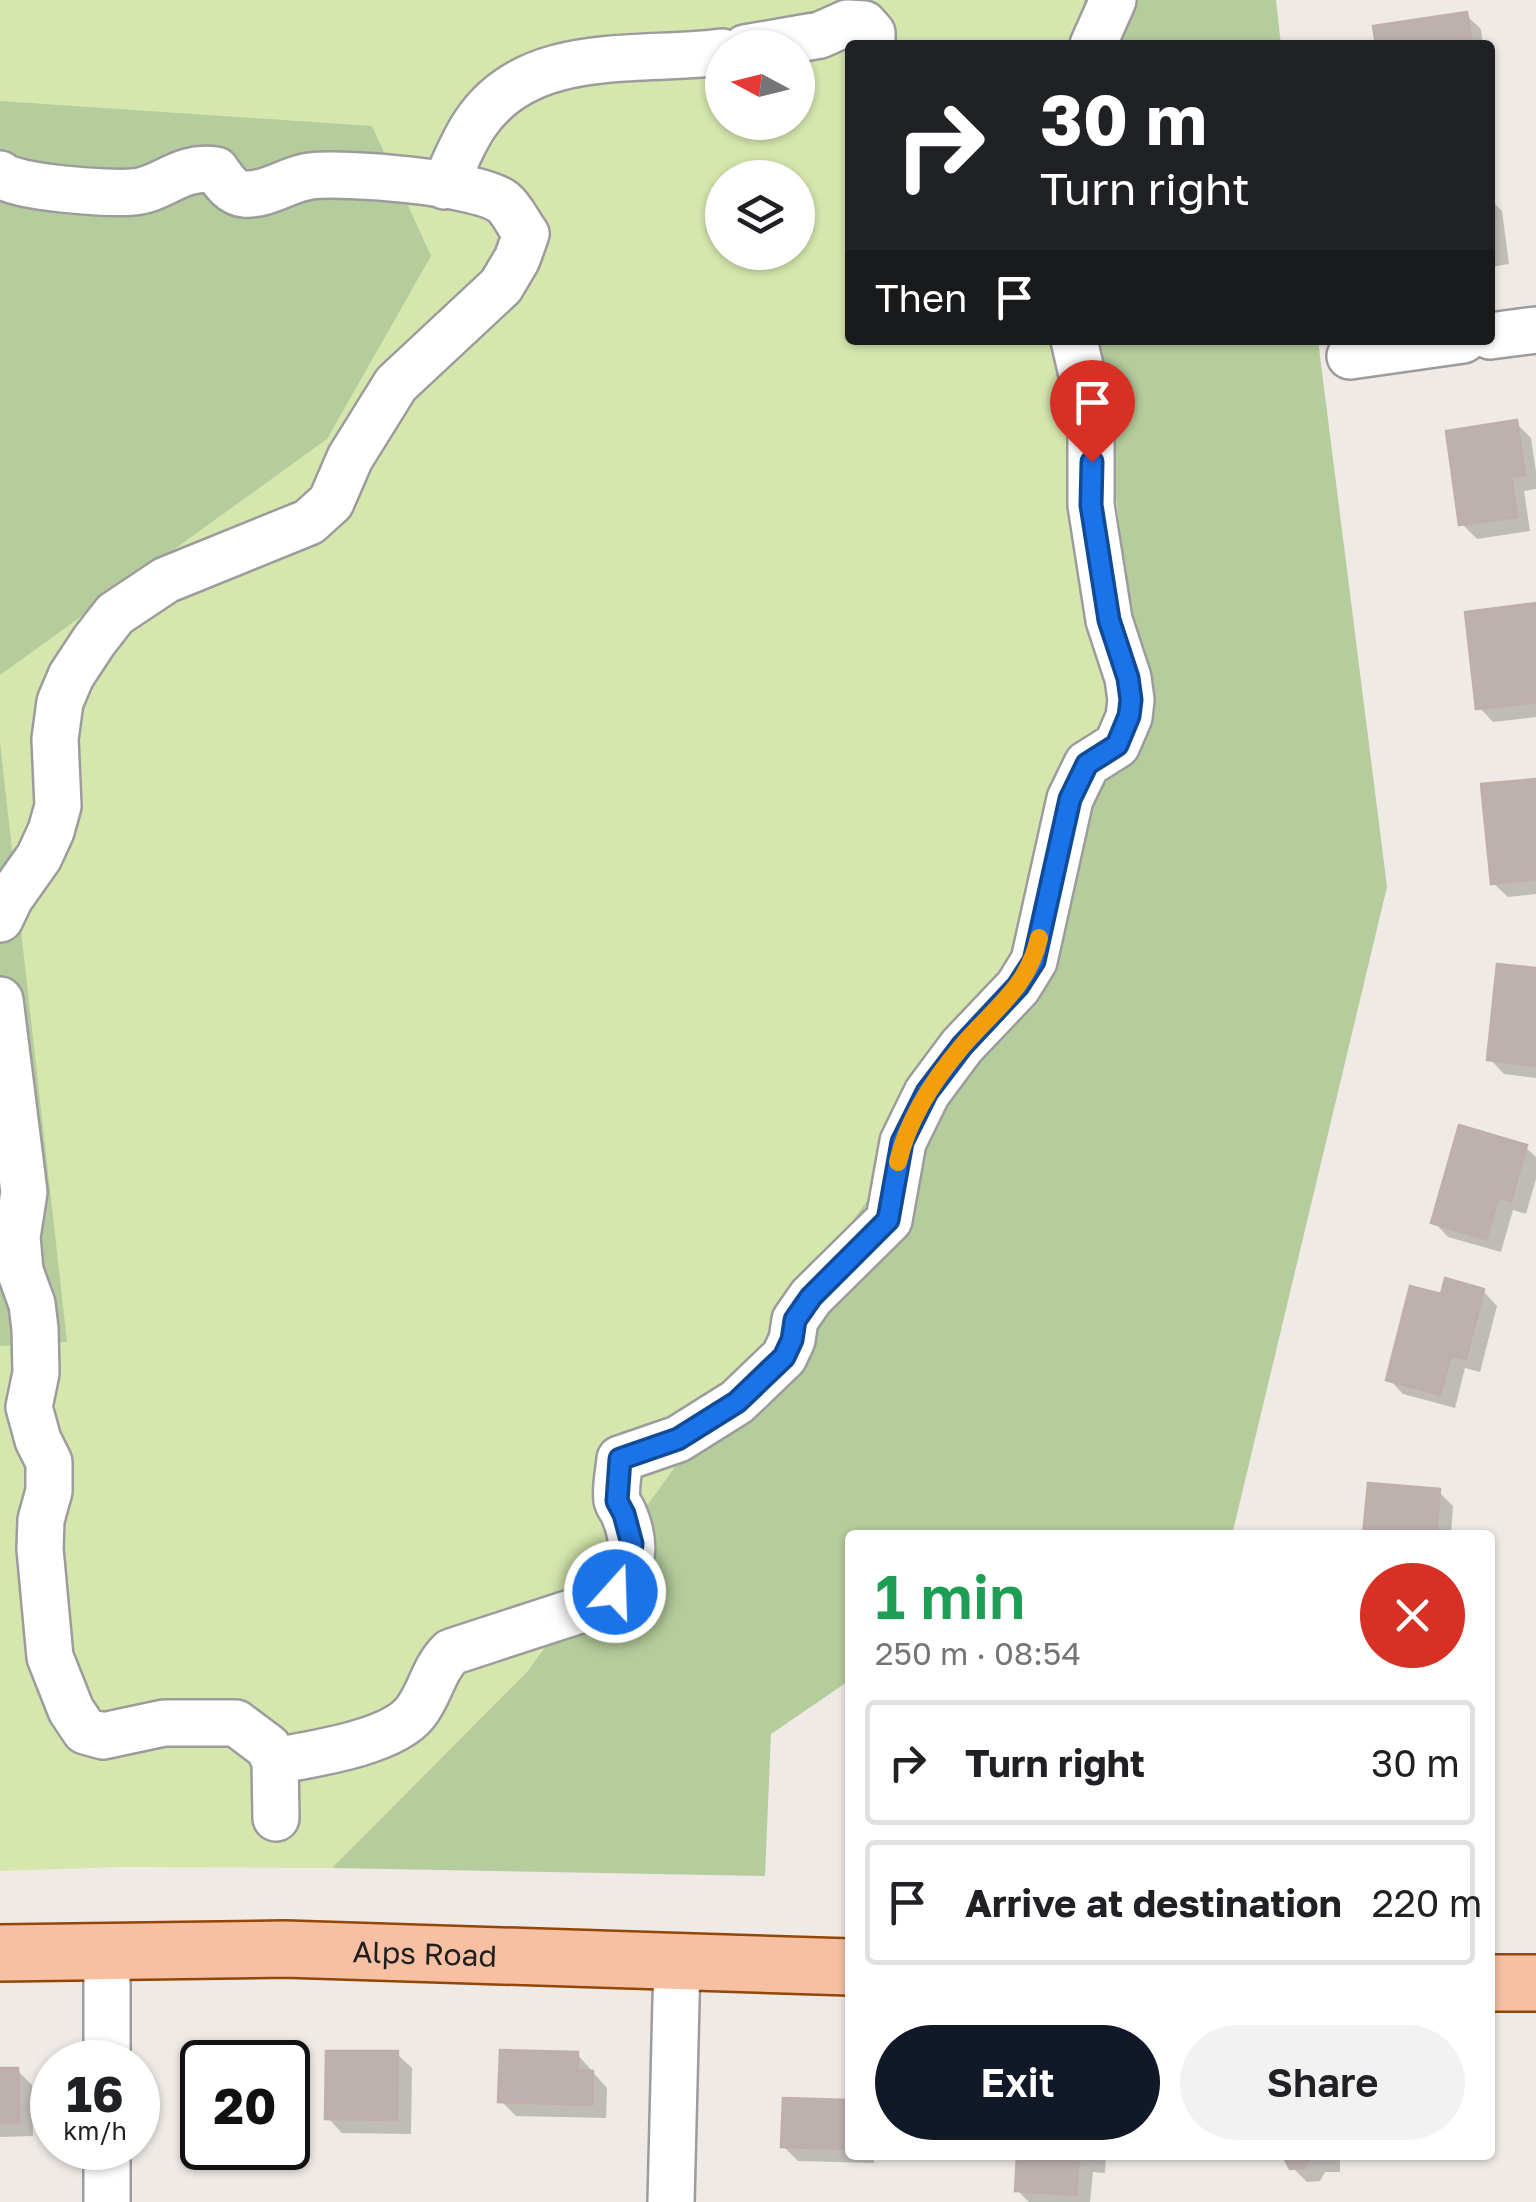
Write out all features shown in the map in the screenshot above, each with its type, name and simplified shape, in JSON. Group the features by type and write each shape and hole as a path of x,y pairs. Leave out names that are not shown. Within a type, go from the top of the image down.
{"main road":[{"name":"Alps Road","path":"0,1953 285,1948 845,1967"},
{"path":"1495,1983 1536,1983"}],"street":[{"path":"1094,40 1113,0"},
{"path":"835,46 848,23 864,24 872,33 872,40"},
{"path":"444,186 474,126 504,94 528,76 576,64 705,53"},
{"path":"0,919 40,857 58,806 55,739 60,702 71,676 114,614 166,580 308,522 331,502 350,458 396,384 500,286 518,258 526,234 504,202 474,126"},
{"path":"0,174 6,180 38,185 136,192 198,168 216,170 240,194 256,193 306,176 338,174 444,186 504,202"},
{"path":"1495,335 1536,330"},
{"path":"275,1761 393,1731 415,1714 436,1667 451,1652 596,1606 615,1592 629,1569 632,1544 617,1501 620,1459 678,1439 737,1402 784,1357 795,1320 811,1297 888,1220 902,1142 927,1092 962,1046 1018,986 1034,961 1070,799 1087,764 1117,745 1129,716 1128,678 1109,620 1091,505 1091,414 1075,345"},
{"path":"1350,356 1427,345"},
{"path":"0,1000 24,1192 16,1237 35,1329 36,1372 29,1407 49,1462 49,1492 41,1520 40,1549 50,1657 58,1683 85,1731 103,1736 164,1723 236,1722 268,1748 275,1761 276,1818"},
{"path":"107,1951 107,2040"},
{"path":"671,2202 677,1961"},
{"path":"107,2170 107,2202"}],"green space":[{"path":"0,0 1084,0 1080,40 845,40 845,345 1097,345 1132,622 1035,968 527,1672 332,1868 0,1871"},
{"path":"1084,0 1276,0 1280,40 1080,40"},
{"path":"0,101 372,126 431,256 327,439 0,675"},
{"path":"1097,345 1319,345 1387,887 1233,1530 845,1530 845,1683 771,1734 765,1876 332,1868 527,1672 1035,968 1132,622"},
{"path":"0,742 67,1342 0,1346"}],"building":[{"path":"1467,12 1471,40 1375,40 1373,26"},
{"path":"1517,420 1525,475 1511,477 1517,517 1459,525 1446,431"},
{"path":"1536,603 1536,702 1476,709 1465,612"},
{"path":"1536,779 1536,879 1491,884 1481,784"},
{"path":"1497,964 1536,968 1536,1066 1487,1060"},
{"path":"1459,1125 1527,1145 1511,1201 1499,1197 1486,1239 1431,1223"},
{"path":"1445,1278 1484,1289 1466,1359 1451,1355 1440,1395 1386,1380 1410,1286 1441,1294"},
{"path":"1368,1483 1440,1489 1436,1530 1363,1530"},
{"path":"500,2050 578,2052 578,2070 593,2071 592,2105 498,2102"},
{"path":"326,2051 398,2051 397,2120 325,2119"},
{"path":"0,2068 18,2068 19,2122 0,2123"},
{"path":"783,2098 845,2100 845,2149 781,2147"},
{"path":"1017,2160 1079,2160 1076,2195 1015,2191"},
{"path":"1285,2160 1309,2160 1305,2168 1290,2169"}],"slow traffic":[{"path":"898,1162 902,1142 927,1092 962,1046 1018,986 1034,961 1039,938"}],"route":[{"path":"615,1592 629,1569 632,1544 617,1501 620,1459 678,1439 737,1402 784,1357 795,1320 811,1297 888,1220 902,1142 927,1092 962,1046 1018,986 1034,961 1070,799 1087,764 1117,745 1131,700 1109,620 1091,505 1092,462"}]}
